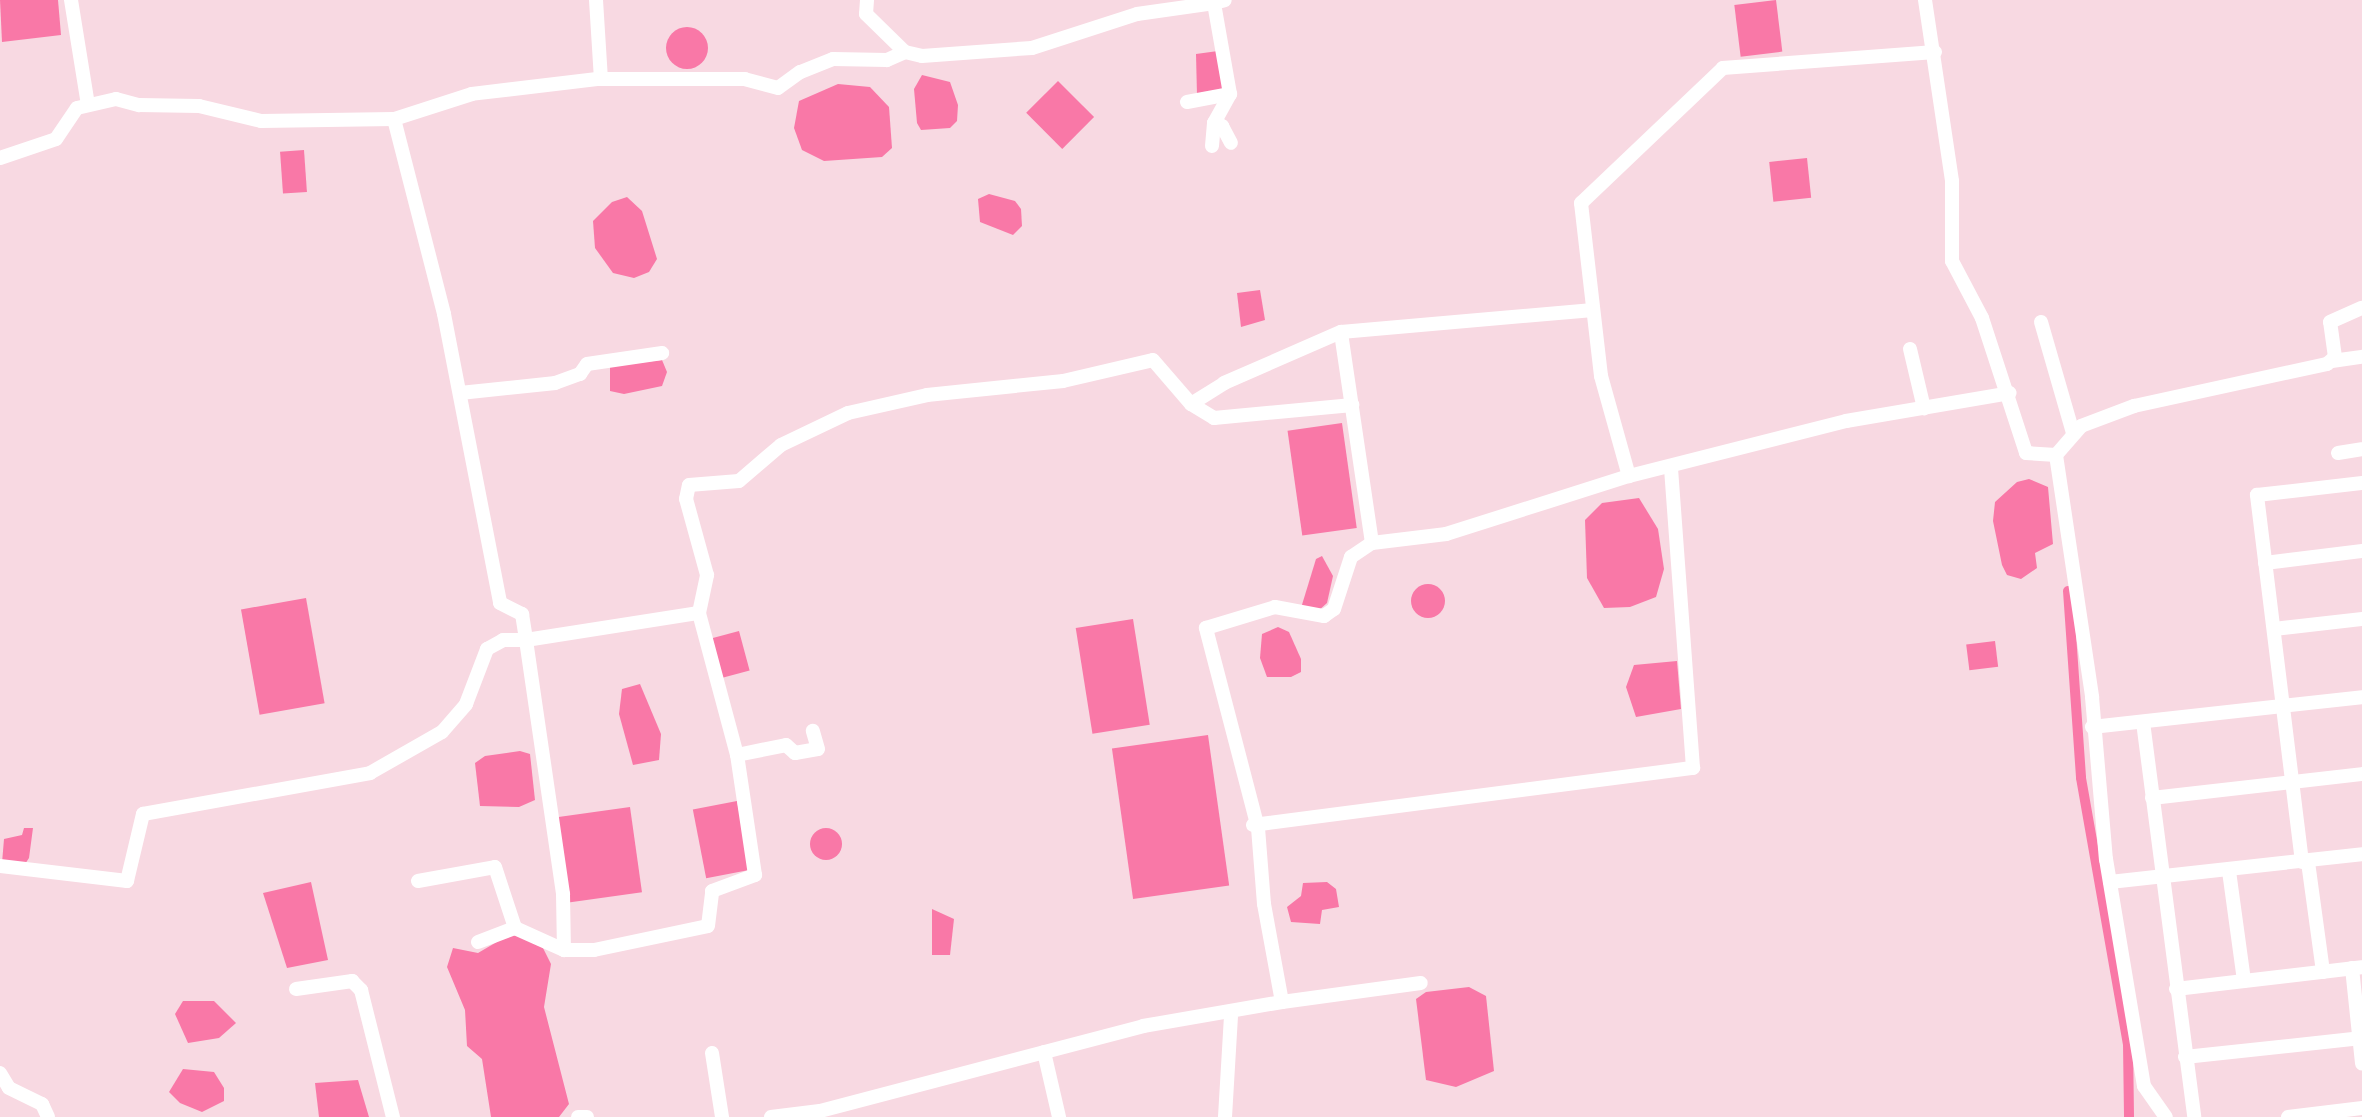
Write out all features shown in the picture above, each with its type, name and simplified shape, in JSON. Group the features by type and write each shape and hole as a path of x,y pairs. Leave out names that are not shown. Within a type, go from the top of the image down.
{"street":[{"path":"71,0 88,105"},
{"path":"596,0 601,79"},
{"path":"867,0 866,14 905,52 922,56 1032,48 1137,14 1219,1 1230,94 1214,123 1212,146"},
{"path":"1925,0 1952,181 1952,261 1982,318 2010,393 2026,453 2056,455"},
{"path":"0,158 56,139 77,108 116,99 139,105 199,106 261,121 394,119 472,94 601,79 745,79 778,88 800,72 833,59 887,60 905,52"},
{"path":"1629,476 1601,376 1581,203 1723,68 1935,52"},
{"path":"1187,102 1230,94"},
{"path":"394,119 460,393 500,603 522,614 563,894 564,950"},
{"path":"1214,123 1222,126 1231,143"},
{"path":"2332,361 2330,322 2362,308"},
{"path":"1191,404 1224,383 1341,332 1593,310"},
{"path":"2041,322 2073,433"},
{"path":"1341,332 1372,543"},
{"path":"1910,349 1924,408"},
{"path":"460,393 555,383 580,374 587,364 662,353"},
{"path":"2166,1117 2144,1086 2110,882 2086,645 2056,455 2073,433 2134,406 2362,357"},
{"path":"478,942 515,928 564,950 594,950 708,926 712,891 755,875 737,755 699,613 706,561 686,499 689,485 739,481 781,445 848,413 927,395 1063,381 1153,360 1191,404 1214,418 1352,405"},
{"path":"1282,1002 1264,904 1258,828 1253,825 1246,774 1225,717 1206,628 1275,607 1324,616 1334,609 1351,557 1372,543 1446,534 1629,476 1846,421 2010,393"},
{"path":"2338,453 2362,449"},
{"path":"1253,825 1693,768 1671,467"},
{"path":"2323,972 2293,783 2257,495 2362,483"},
{"path":"2265,563 2362,551"},
{"path":"0,866 127,881 143,814 370,773 442,732 466,704 487,649 503,640 526,640 699,613"},
{"path":"2274,629 2362,619"},
{"path":"2092,727 2362,697"},
{"path":"2143,722 2194,1117"},
{"path":"737,755 786,745 795,753 818,749 813,731"},
{"path":"2152,798 2362,774"},
{"path":"2110,882 2162,879 2362,854 2362,863"},
{"path":"418,881 495,867 515,928"},
{"path":"2229,871 2244,981"},
{"path":"2176,989 2357,968 2362,1063"},
{"path":"296,989 352,981 361,990 393,1117"},
{"path":"771,1117 820,1111 1143,1026 1231,1015 1282,1002 1421,983"},
{"path":"1225,1117 1231,1015"},
{"path":"2185,1057 2360,1038"},
{"path":"1044,1052 1059,1117"},
{"path":"712,1053 722,1117"},
{"path":"0,1073 9,1088 42,1104 48,1117"},
{"path":"2288,1117 2362,1108"},
{"path":"578,1117 587,1117"}],"shaded area":[{"path":"0,0 58,0 61,35 2,42"},
{"path":"1776,0 1782,52 1741,57 1734,5"},
{"path":"687,27 702,33 708,48 702,63 687,69 672,63 666,48 672,33"},
{"path":"1218,51 1225,90 1197,95 1196,54"},
{"path":"922,75 950,82 958,105 957,121 950,128 921,130 917,123 914,89"},
{"path":"1058,81 1094,117 1062,149 1026,113"},
{"path":"838,84 870,87 889,107 892,148 882,157 824,161 802,150 794,128 799,101"},
{"path":"304,150 307,192 283,194 280,152"},
{"path":"1807,158 1811,198 1773,202 1769,162"},
{"path":"989,194 1015,201 1021,209 1022,226 1013,235 980,222 978,199"},
{"path":"627,197 642,211 657,259 649,272 634,278 613,273 595,248 593,221 612,202"},
{"path":"1260,290 1265,320 1241,327 1237,293"},
{"path":"662,360 667,372 662,386 624,394 610,391 610,366"},
{"path":"1342,423 1357,528 1302,536 1288,431"},
{"path":"2029,479 2048,487 2053,544 2035,553 2037,568 2021,579 2007,575 2002,565 1993,521 1995,502 2017,482"},
{"path":"1639,498 1658,529 1664,569 1656,597 1630,607 1604,608 1587,578 1585,520 1602,503"},
{"path":"1322,556 1333,576 1327,603 1317,612 1301,608 1316,559"},
{"path":"1428,584 1440,589 1445,601 1440,613 1428,618 1416,613 1411,601 1416,589"},
{"path":"306,598 325,703 260,715 241,609"},
{"path":"1133,619 1150,725 1092,734 1076,628"},
{"path":"1278,627 1289,632 1301,659 1301,672 1291,677 1267,677 1260,658 1262,634"},
{"path":"739,631 750,671 722,678 711,639"},
{"path":"1995,641 1998,667 1969,670 1966,645"},
{"path":"1677,661 1681,709 1636,717 1626,687 1634,665"},
{"path":"640,684 661,734 659,760 633,765 619,714 622,689"},
{"path":"1208,735 1229,886 1133,899 1112,748"},
{"path":"520,751 530,754 535,800 519,807 480,806 475,763 485,756"},
{"path":"737,801 750,870 706,878 693,810"},
{"path":"630,807 642,892 569,902 557,817"},
{"path":"24,828 33,828 29,858 25,864 2,863 4,839 22,835"},
{"path":"826,828 837,833 842,844 837,855 826,860 815,855 810,844 815,833"},
{"path":"311,882 328,960 287,968 263,893"},
{"path":"1327,882 1336,889 1339,907 1322,910 1320,924 1291,922 1287,907 1301,896 1303,883"},
{"path":"932,909 954,919 950,955 932,955"},
{"path":"514,932 541,944 551,964 544,1007 569,1104 559,1117 491,1117 482,1059 467,1046 465,1010 447,967 453,948 478,953"},
{"path":"1469,987 1486,996 1494,1071 1456,1087 1426,1080 1416,999 1426,992"},
{"path":"183,1001 214,1001 236,1023 219,1038 188,1043 175,1014"},
{"path":"183,1069 214,1072 224,1088 224,1101 202,1112 180,1103 169,1092"},
{"path":"358,1080 369,1117 319,1117 315,1083"}],"waterway":[{"path":"2068,591 2081,778 2128,1044 2129,1117"}]}
